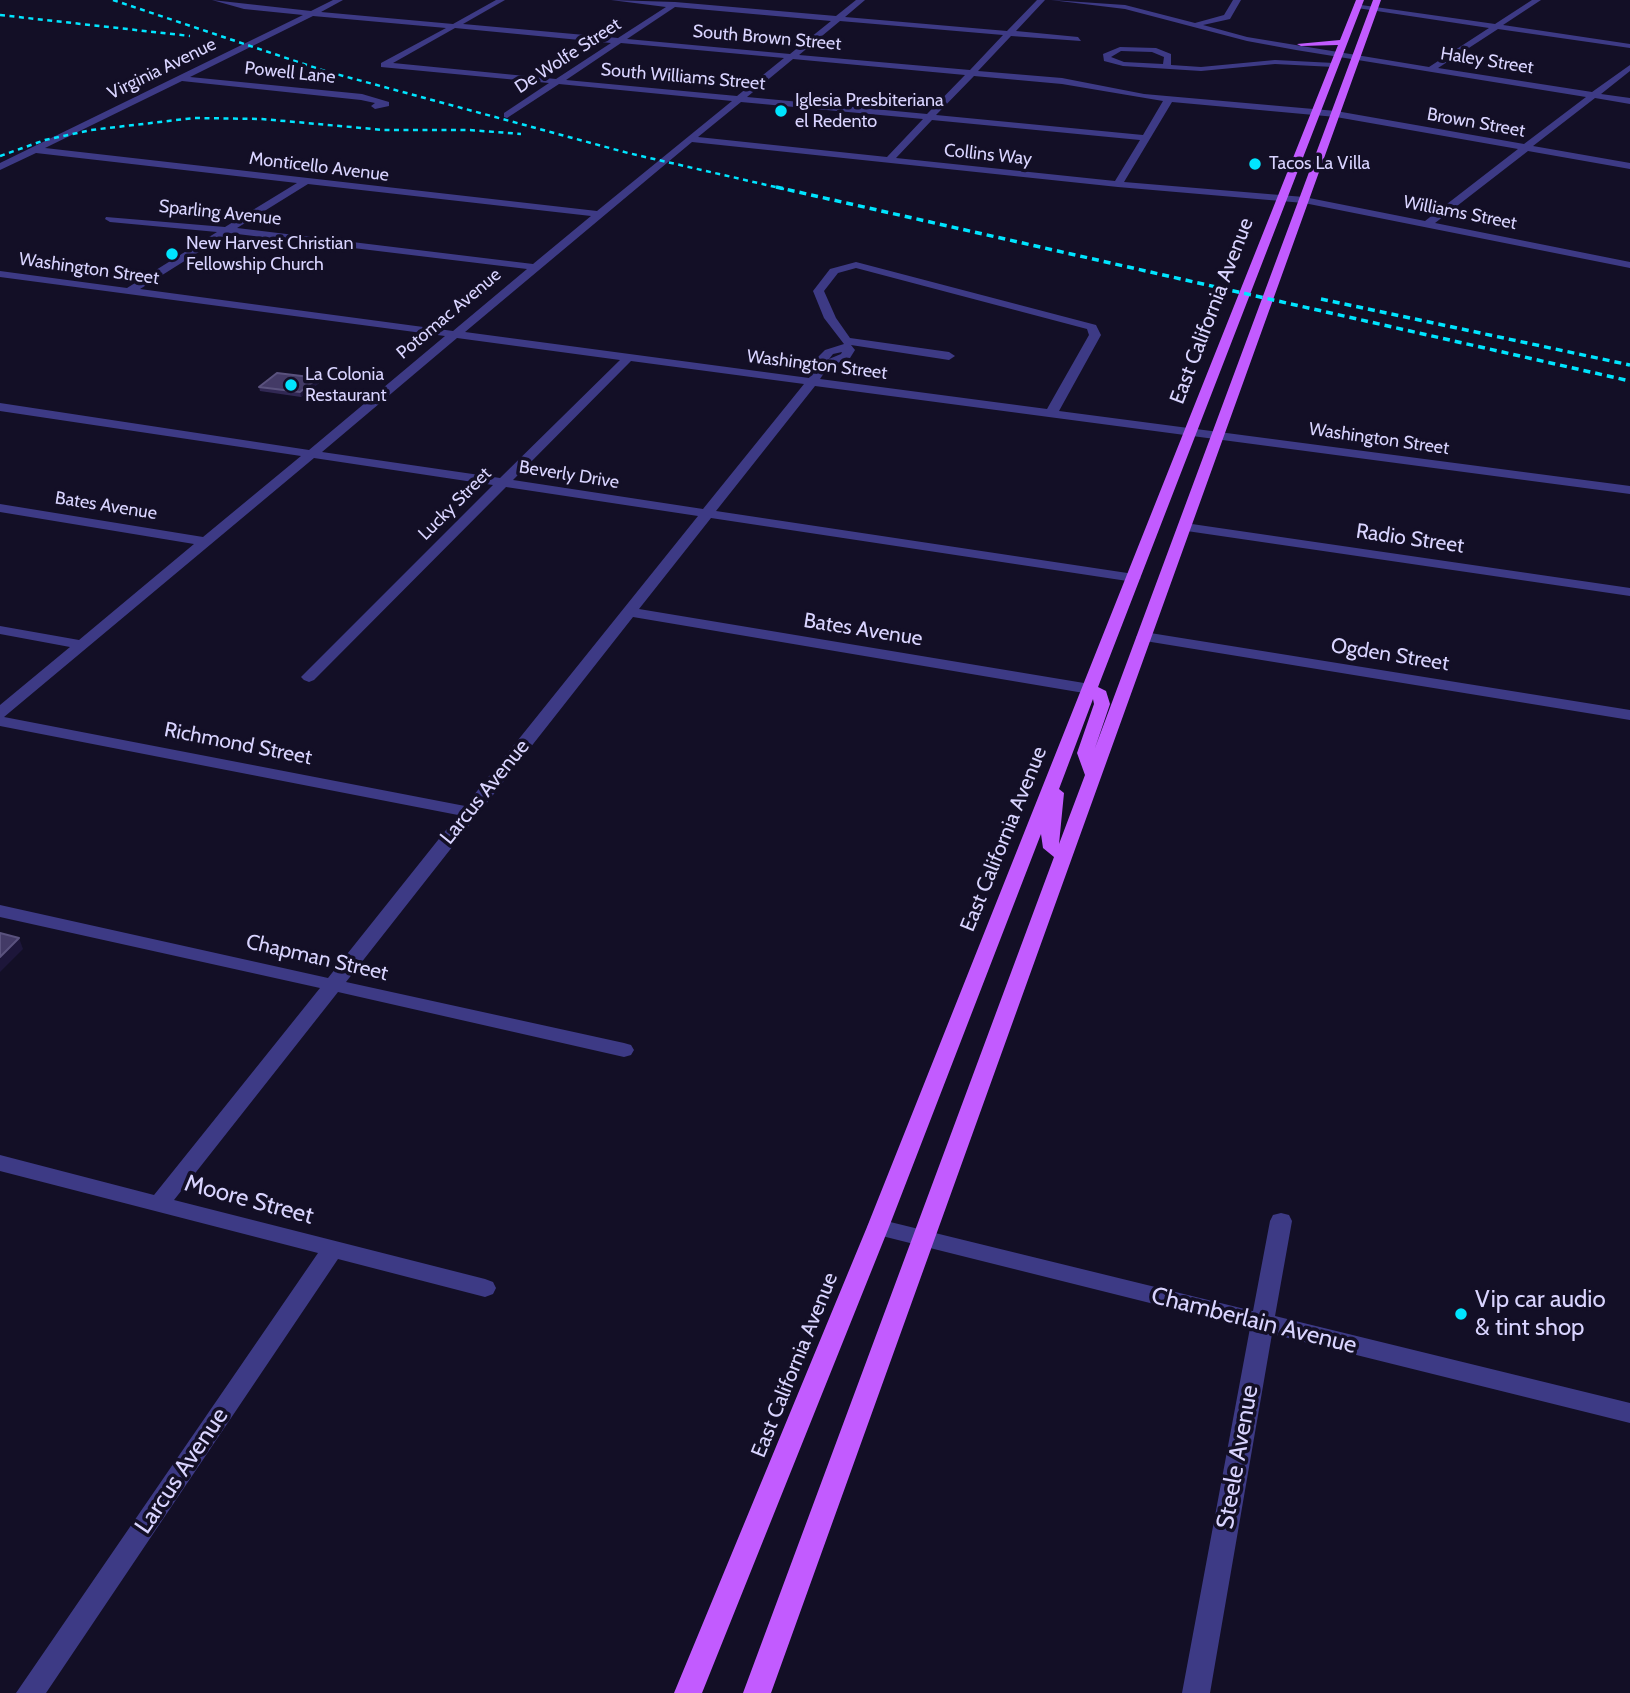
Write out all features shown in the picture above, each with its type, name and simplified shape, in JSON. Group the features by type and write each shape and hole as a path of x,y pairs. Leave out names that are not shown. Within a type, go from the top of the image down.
{"main road":[{"name":"East California Avenue","path":"688,1693 878,1227 1359,3"},
{"path":"757,1693 1376,4"},
{"path":"1301,44 1343,42"},
{"path":"1090,689 1100,694 1102,704 1085,753 1093,774"},
{"path":"1061,762 1049,839 1052,848 1064,856"}],"street":[{"name":"South Brown Street","path":"216,0 244,8 972,72 1062,81 1120,94 1316,112"},
{"name":"Virginia Avenue","path":"0,167 339,0"},
{"path":"454,26 501,0"},
{"path":"615,0 677,2 838,19 1078,39"},
{"name":"Potomac Avenue","path":"0,713 599,214 861,0"},
{"path":"889,160 1041,0"},
{"path":"1055,0 1101,1 1159,9 1339,53"},
{"path":"1196,24 1227,17 1237,0"},
{"path":"1432,68 1537,0"},
{"path":"1101,1 1274,44 1339,53"},
{"name":"De Wolfe Street","path":"507,115 677,2"},
{"path":"1359,3 1630,46"},
{"name":"South Williams Street","path":"454,26 384,65 1146,138"},
{"path":"255,40 275,46"},
{"path":"1167,66 1168,55 1153,50 1120,49 1106,56 1107,59 1123,64 1201,69 1284,61 1334,65"},
{"name":"Haley Street","path":"1339,53 1630,101"},
{"path":"1427,225 1630,67"},
{"name":"Powell Lane","path":"180,78 362,97 386,104 375,106"},
{"path":"1118,184 1169,99"},
{"name":"Brown Street","path":"1316,112 1630,166"},
{"name":"Collins Way","path":"690,139 1118,184 1283,198"},
{"name":"Monticello Avenue","path":"35,150 599,214"},
{"path":"128,292 306,181"},
{"name":"Williams Street","path":"1283,198 1630,265"},
{"name":"Sparling Avenue","path":"110,219 227,230 535,267"},
{"path":"949,356 849,345 842,339 818,291 834,271 852,265 1092,327 1095,335 1051,413"},
{"name":"Washington Street","path":"0,274 1630,490"},
{"name":"Larcus Avenue","path":"159,1204 811,381 824,365 849,354 849,345"},
{"name":"Lucky Street","path":"309,677 629,357"},
{"name":"Beverly Drive","path":"0,407 1133,578"},
{"name":"Bates Avenue","path":"0,508 205,542"},
{"name":"Radio Street","path":"1185,527 1630,592"},
{"name":"Bates Avenue","path":"629,612 1090,689"},
{"path":"0,630 81,645"},
{"name":"Ogden Street","path":"1144,637 1630,715"},
{"name":"Richmond Street","path":"0,721 468,812"},
{"name":"Chapman Street","path":"0,911 624,1050"},
{"name":"Moore Street","path":"0,1163 485,1288"},
{"name":"Steele Avenue","path":"1196,1693 1281,1222"},
{"name":"Chamberlain Avenue","path":"878,1227 1630,1413"},
{"name":"Larcus Avenue","path":"30,1693 333,1249"}],"building":[{"path":"277,373 318,378 300,392 259,387"},
{"path":"0,933 19,938 0,957"}],"railway":[{"path":"113,0 325,71 628,153 784,189"},
{"path":"0,15 190,36"},
{"path":"0,156 45,140 91,130 194,118 262,119 384,130 470,130 521,134"},
{"path":"776,187 1630,381"},
{"path":"1321,299 1630,365"}],"place":[{"name":"Iglesia Presbiteriana el Redento","path":"781,111"},
{"name":"Tacos La Villa","path":"1255,164"},
{"name":"New Harvest Christian Fellowship Church","path":"172,254"},
{"name":"La Colonia Restaurant","path":"291,385"},
{"name":"Vip car audio & tint shop","path":"1461,1314"}]}
